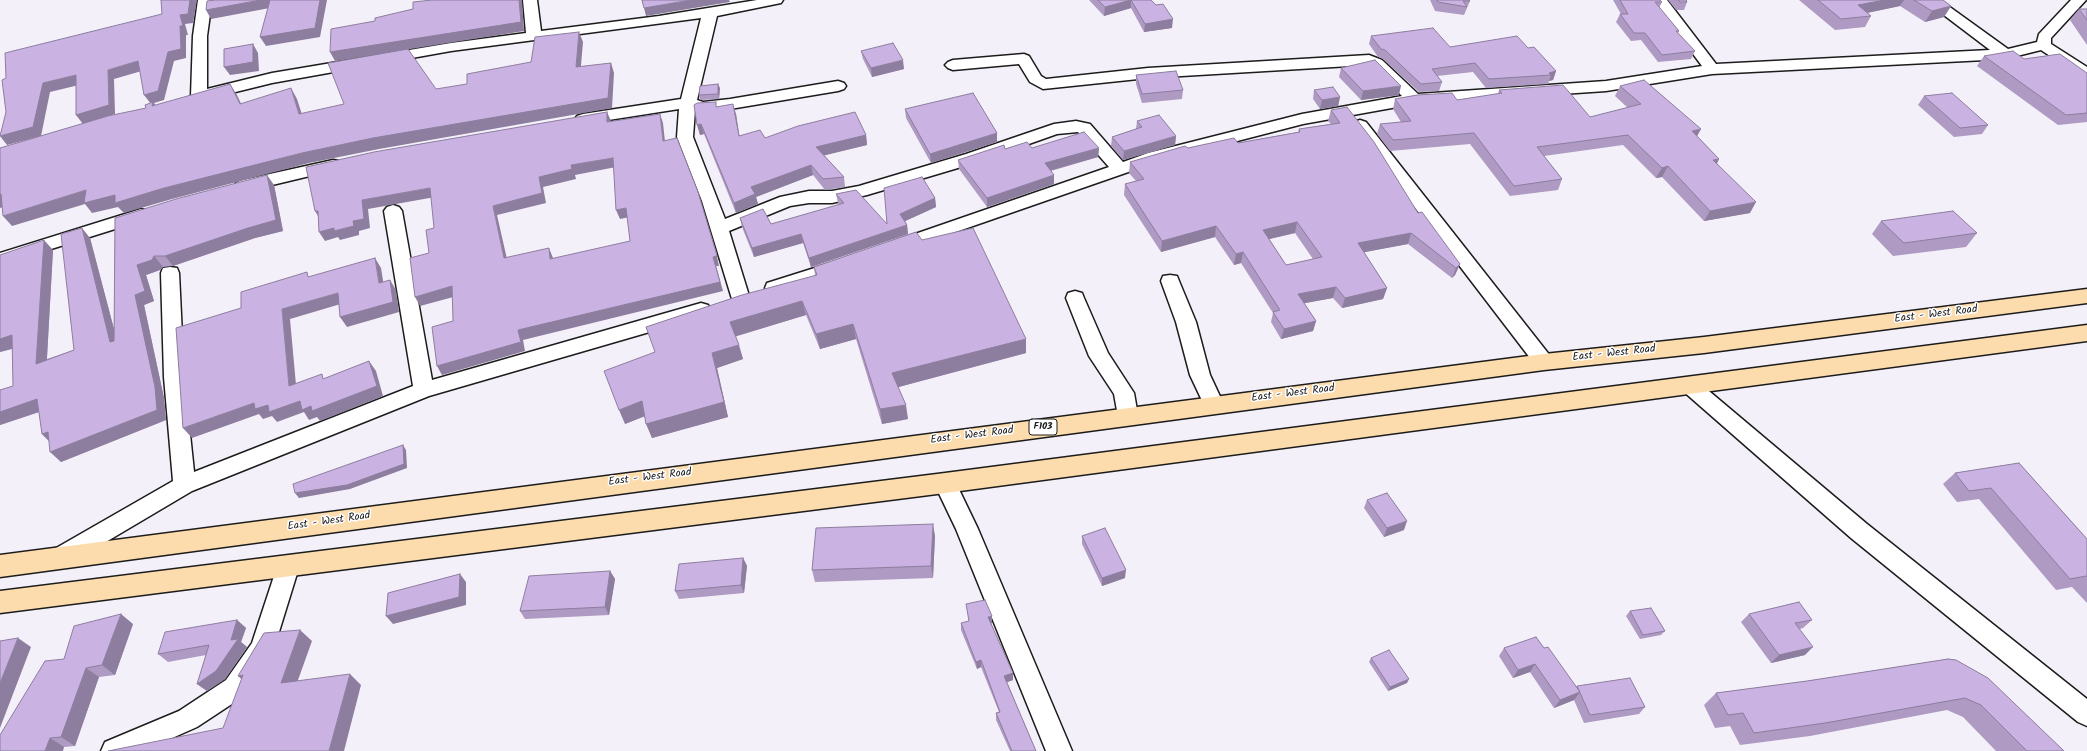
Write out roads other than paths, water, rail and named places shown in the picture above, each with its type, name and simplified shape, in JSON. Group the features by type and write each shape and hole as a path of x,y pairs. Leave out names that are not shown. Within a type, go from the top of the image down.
{"main road":[{"name":"East - West Road","path":"0,566 1214,404 1544,362 1704,345 2087,296"},
{"path":"0,602 288,567 945,483 2087,333"}],"street":[{"path":"530,0 534,36"},
{"path":"209,3 200,36 192,98 272,78 451,47 710,13 776,0"},
{"path":"1660,0 1712,69"},
{"path":"1931,0 2005,54"},
{"path":"2081,2 2044,38 2044,45 2053,53 2087,74"},
{"path":"710,13 688,103 685,137 711,201 719,228 729,303"},
{"path":"882,252 1154,157 1302,119 1414,99 1606,86 1712,69 2005,54 2044,45"},
{"path":"953,65 1024,59 1035,79 1043,84 1148,73 1368,60 1377,63 1414,99"},
{"path":"566,122 688,103 702,108 838,86"},
{"path":"1350,111 1544,362"},
{"path":"719,228 786,201 810,197 832,197 861,191 972,158 1054,130 1076,126 1084,128 1120,168"},
{"path":"231,190 350,161"},
{"path":"0,259 156,211"},
{"path":"393,211 424,390"},
{"path":"57,559 184,485 424,390 729,303 853,262"},
{"path":"170,273 174,376 184,485"},
{"path":"1170,281 1186,322 1200,375 1214,404"},
{"path":"1075,298 1098,356 1124,394 1128,416"},
{"path":"1690,386 1860,531 2087,714"},
{"path":"945,483 967,529 1059,751"},
{"path":"114,751 188,719 235,688 262,648 288,567"}]}
